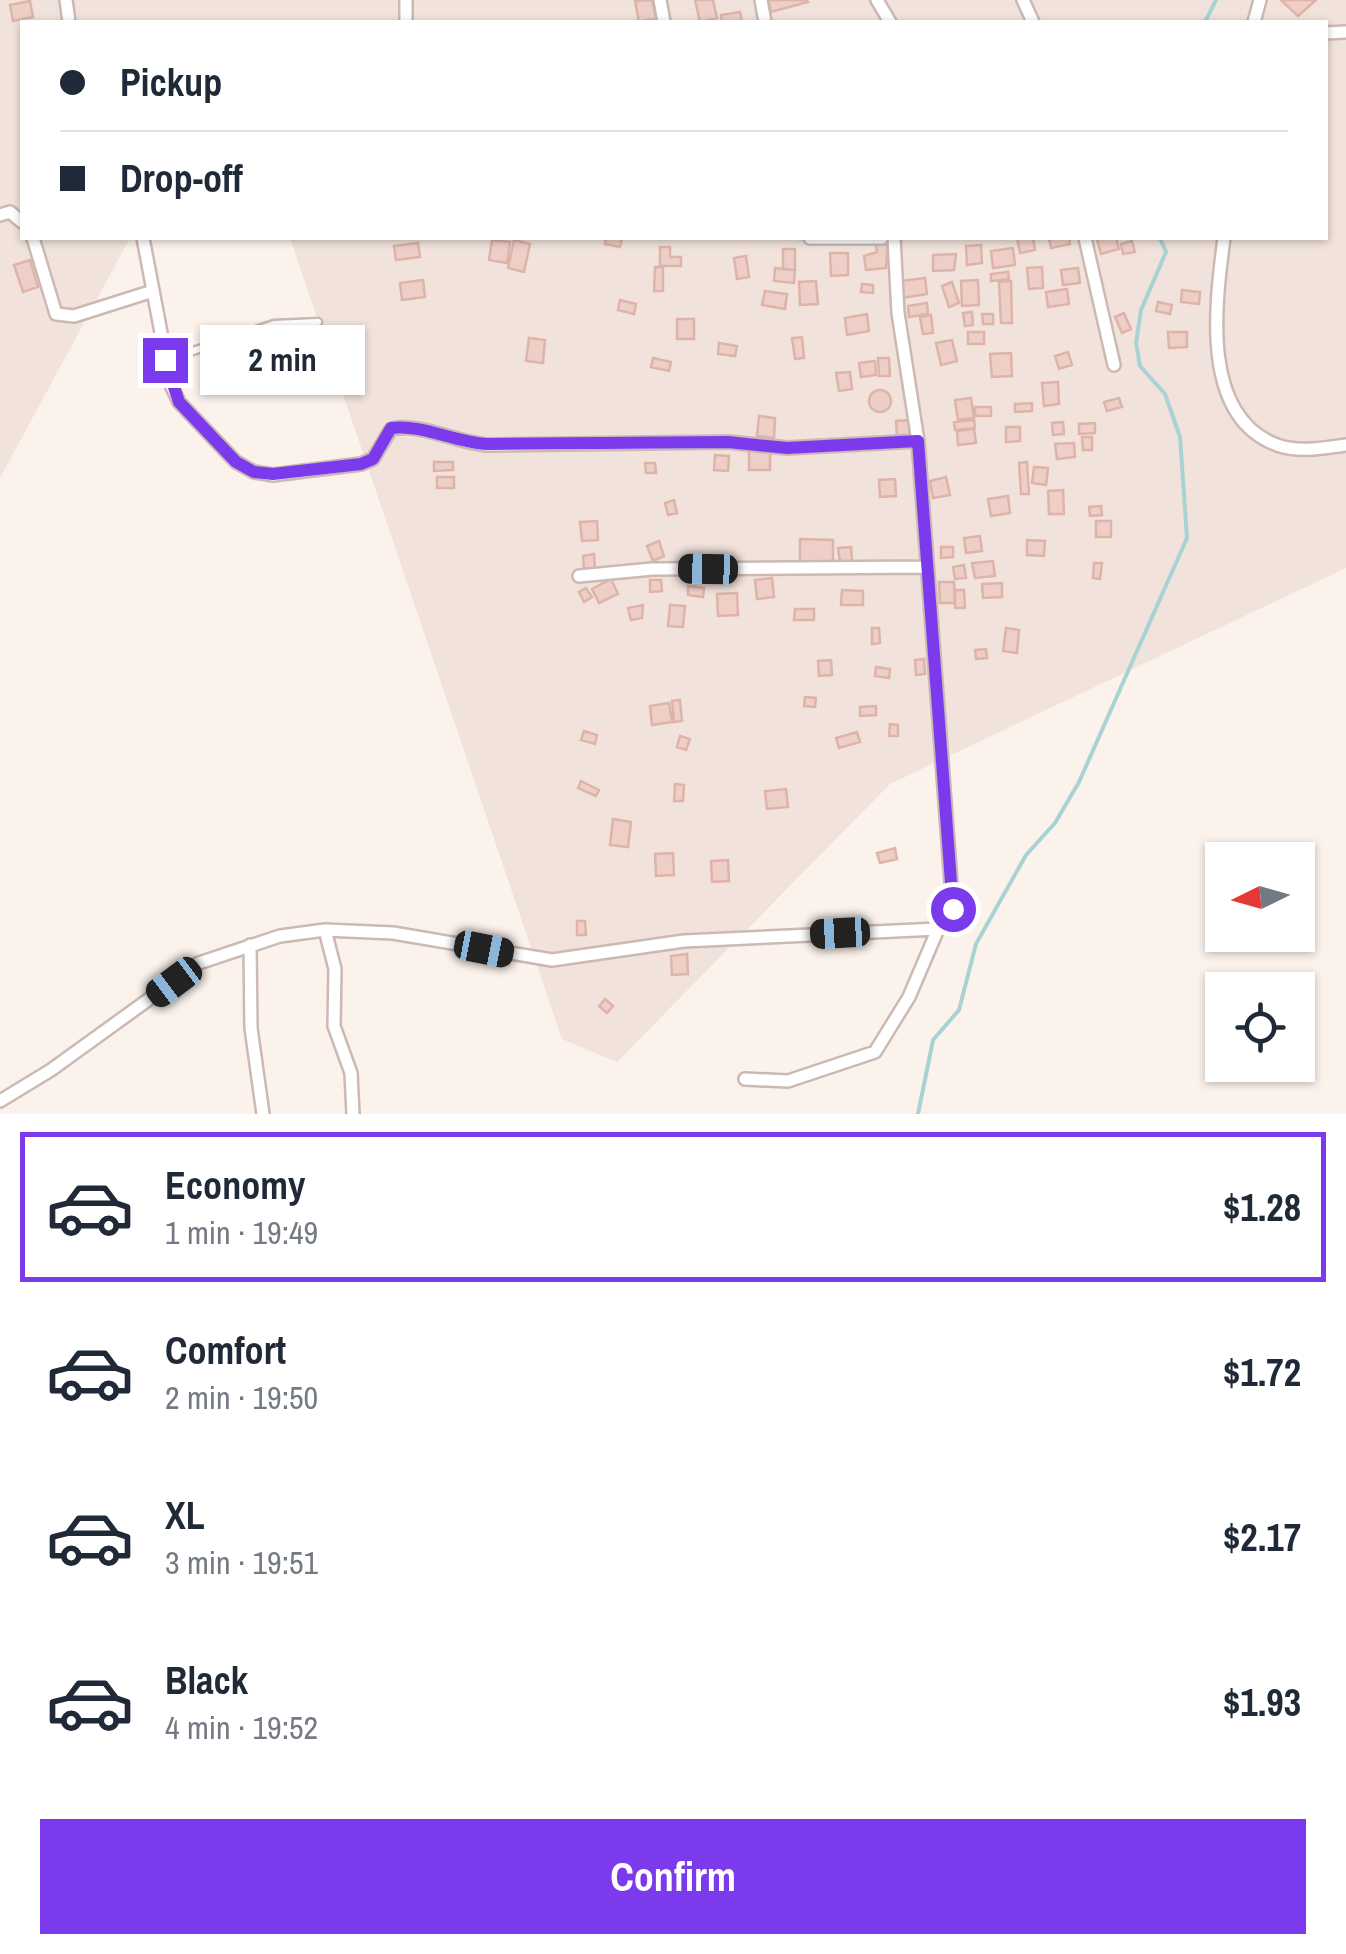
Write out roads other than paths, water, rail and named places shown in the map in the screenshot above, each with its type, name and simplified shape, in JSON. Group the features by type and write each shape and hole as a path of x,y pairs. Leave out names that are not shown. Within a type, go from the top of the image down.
{"street":[{"path":"33,240 56,314 74,316 152,291"},
{"path":"143,240 165,360 179,402 236,462 254,472 273,474 361,464 373,459 391,428 407,426 459,442 487,444 728,442 787,448 918,441"},
{"path":"744,1079 788,1081 875,1052 923,971 938,930 953,909 918,441 898,313 894,240"},
{"path":"1084,240 1114,366"},
{"path":"1224,240 1217,298 1217,352 1231,398 1260,436 1278,446 1298,449 1346,445"},
{"path":"579,576 652,569 927,568"},
{"path":"0,1101 51,1070 199,963 250,945 325,930 393,934 552,960 684,941 938,930"},
{"path":"325,930 336,970 334,1026 350,1073 352,1114"},
{"path":"250,945 251,1028 263,1114"}],"lane":[{"path":"165,360 274,324 318,322"}],"waterway":[{"path":"1206,20 1216,0"},
{"path":"918,1114 933,1040 959,1010 976,944 1026,855 1055,823 1079,782 1187,538 1180,437 1165,394 1140,366 1136,343 1141,310 1166,252 1161,240"}]}
